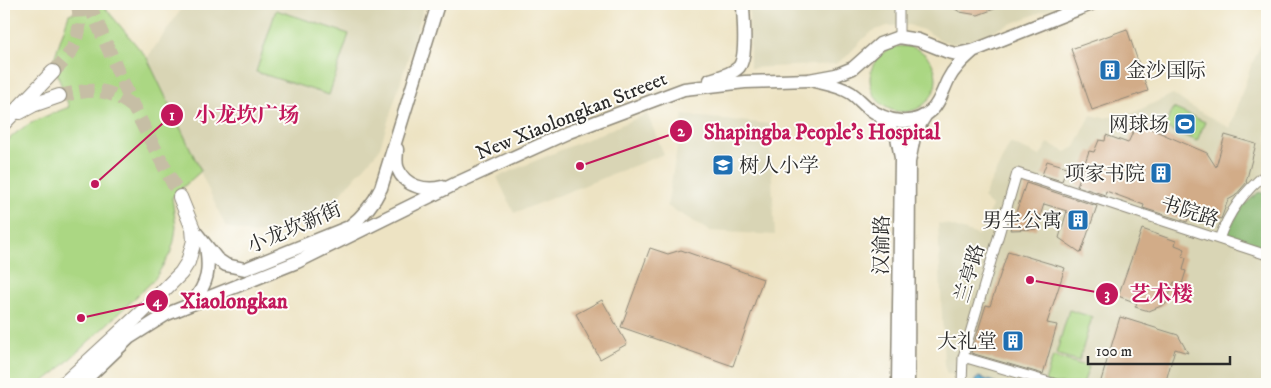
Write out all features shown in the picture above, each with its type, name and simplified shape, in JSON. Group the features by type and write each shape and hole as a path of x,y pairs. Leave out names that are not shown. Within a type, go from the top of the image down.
{"main road":[{"path":"438,4 399,132 396,159 398,169 408,181 425,189 433,190 457,183"},
{"path":"684,89 727,75 742,62 744,50 743,4"},
{"path":"809,80 852,68 880,44 899,37 918,40 956,54 975,50 1091,4"},
{"path":"926,116 938,102 953,72 975,50"},
{"path":"4,123 53,72"},
{"name":"New Xiaolongkan Streeet","path":"192,303 298,262 457,183 569,132 684,89 745,82 809,80 845,90 878,114 890,119 907,122 926,116"},
{"path":"4,123 33,105 59,96"},
{"name":"汉渝路","path":"878,114 897,137 900,152 898,384"},
{"name":"汉渝路","path":"908,384 909,162 915,132 926,116"},
{"name":"小龙坎新街","path":"193,229 217,259 226,265 246,268 349,227 376,200 399,132"},
{"path":"64,384 141,313 181,273 188,262 194,241 193,229 180,197"},
{"path":"81,384 129,338 152,322 192,303 204,287 208,275 209,262 206,246"},
{"path":"141,313 192,303"}],"street":[{"path":"899,4 899,37"},
{"name":"书院路","path":"1017,173 1267,254"},
{"name":"兰亭路","path":"962,384 963,357 1017,173"},
{"path":"1219,239 1227,218 1244,194 1267,173"},
{"path":"963,357 1056,384"}],"shaded area":[{"path":"185,4 425,4 379,150 328,208 318,215 254,234 226,227 147,58"},
{"path":"749,4 1062,4 967,41 953,44 909,25 887,26 873,31 846,57 835,64 750,68"},
{"path":"1267,31 1267,384 953,384 953,374 947,374 944,365 938,223 978,235 992,206 983,198 1010,143 1040,156 1048,143 1066,152 1075,147 1091,115 1103,118 1133,113 1173,94 1190,106 1230,128 1251,66"},
{"path":"647,114 664,154 514,213 497,177"},
{"name":"树人小学","path":"683,115 769,124 775,235 710,231 667,206"}],"green space":[{"path":"102,4 147,58 201,171 172,197 176,227 174,241 170,254 154,280 44,381 36,384 11,384 4,381 4,145 25,126 69,107 53,62 69,14"},
{"path":"276,10 349,34 329,95 256,72"},
{"path":"903,46 916,49 926,56 933,66 936,79 933,92 926,102 916,109 903,112 890,109 880,102 873,92 870,79 873,66 880,56 890,49"},
{"name":"网球场","path":"1173,108 1205,122 1197,141 1165,127"},
{"path":"1259,192 1267,195 1267,251 1224,237 1242,207"},
{"path":"1069,310 1092,317 1079,361 1056,354"},
{"path":"1053,356 1089,367 1083,384 1052,384 1045,382"}],"water":[{"path":"979,377 1000,384 975,384 975,380"}],"building":[{"path":"947,4 1005,5 978,15 960,12"},
{"name":"金沙国际","path":"1127,29 1148,91 1092,110 1071,49"},
{"path":"1137,123 1207,153 1216,167 1225,135 1256,144 1247,182 1235,196 1228,200 1221,219 1192,210 1187,222 1143,208 1144,205 1106,191 1105,195 1077,186 1089,151 1094,152 1099,140 1105,141 1106,135 1128,143"},
{"path":"1047,161 1067,167 1062,181 1042,175"},
{"name":"男生公寓","path":"1026,183 1097,206 1081,253 1059,238 1067,211 1044,204 1036,229 1010,230"},
{"path":"1142,229 1176,241 1175,245 1185,249 1182,256 1186,258 1183,270 1186,271 1182,284 1174,282 1166,304 1149,311 1135,307 1137,303 1118,296"},
{"path":"650,248 668,254 681,250 763,279 733,366 621,327"},
{"path":"1008,251 1065,268 1047,323 1057,325 1043,374 971,353 986,305 990,306"},
{"path":"602,300 627,344 600,359 576,314"},
{"path":"1120,317 1178,335 1188,353 1175,349 1165,384 1100,384"}],"tunnel":[{"path":"53,72 67,56 76,41 79,25 78,4"},
{"path":"89,4 133,106 180,197"},
{"path":"59,96 88,91 105,92 122,99 132,106"}],"place":[{"name":"金沙国际","path":"1110,70"},
{"name":"网球场","path":"1185,124"},
{"name":"树人小学","path":"723,165"},
{"name":"Shapingba People's Hospital","path":"580,166"},
{"name":"项家书院","path":"1161,173"},
{"name":"小龙坎广场","path":"95,184"},
{"name":"男生公寓","path":"1078,220"},
{"name":"艺术楼","path":"1030,280"},
{"name":"Xiaolongkan","path":"81,318"},
{"name":"大礼堂","path":"1013,341"}]}
